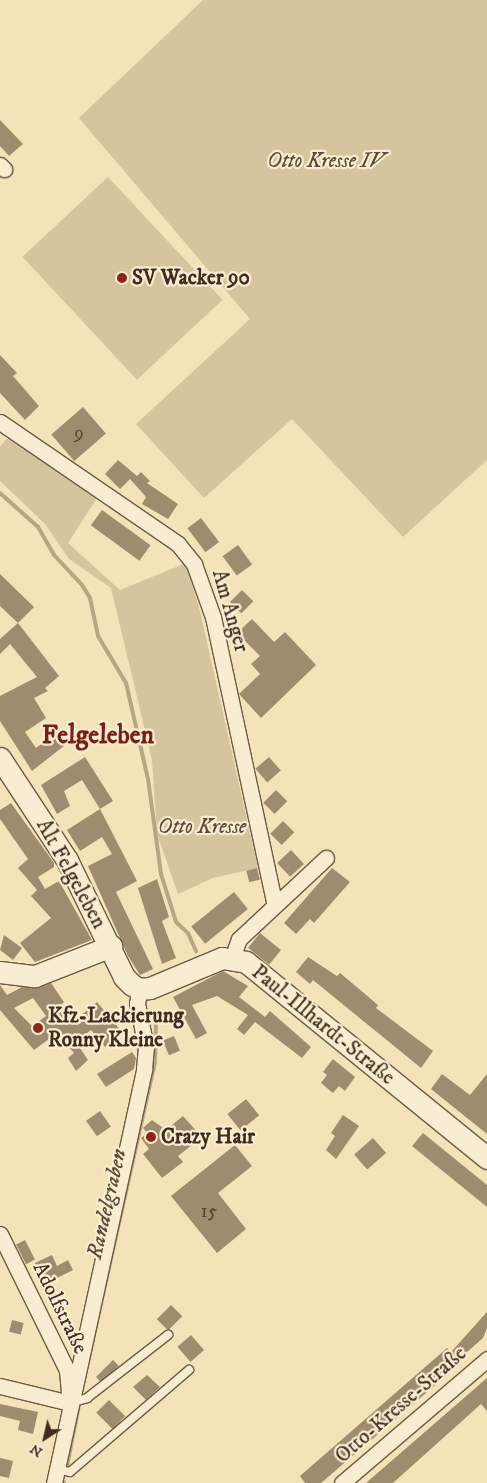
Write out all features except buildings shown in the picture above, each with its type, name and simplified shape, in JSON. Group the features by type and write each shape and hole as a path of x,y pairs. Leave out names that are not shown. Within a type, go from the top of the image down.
{"street":[{"name":"Am Anger","path":"0,422 178,544 194,564 213,617 275,905"},
{"name":"Alt Felgeleben","path":"0,758 67,860 124,977 140,989"},
{"path":"232,958 239,939 326,858"},
{"path":"0,972 34,976 110,946"},
{"name":"Paul-Illhardt-Straße","path":"140,989 157,986 205,963 232,958 254,967 487,1158"},
{"path":"54,1476 144,1069 146,1047 136,1003 140,989"},
{"name":"Adolfstraße","path":"0,1234 67,1370 70,1403"},
{"name":"Otto-Kresse-Straße","path":"342,1483 487,1359"},
{"path":"0,1386 70,1403"}],"lane":[{"path":"70,1403 87,1398 168,1335"},
{"path":"54,1476 70,1472 189,1370"}],"green space":[{"name":"Otto Kresse IV","path":"203,0 487,0 487,460 403,537 292,419 204,498 136,424 250,319 79,118"},
{"name":"SV Wacker 90","path":"108,177 223,300 137,380 22,257"},
{"name":"Otto Kresse","path":"6,439 17,440 97,498 68,543 120,590 186,563 200,611 258,868 213,878 178,894 157,834 152,760 111,588 69,559 45,524 0,481 0,447"}],"waterway":[{"name":"Randelgraben","path":"0,493 38,527 54,555 82,585 90,598 98,636 126,683 148,779 161,874 176,922 188,933 196,951"},
{"name":"Randelgraben","path":"83,1384 155,1062 156,1022"},
{"name":"Randelgraben","path":"67,1466 79,1405"}],"place":[{"name":"SV Wacker 90","path":"122,278"},
{"name":"Kfz-Lackierung Ronny Kleine","path":"38,1028"},
{"name":"Crazy Hair","path":"151,1137"}],"district":[{"name":"Felgeleben","path":"98,736"}]}
